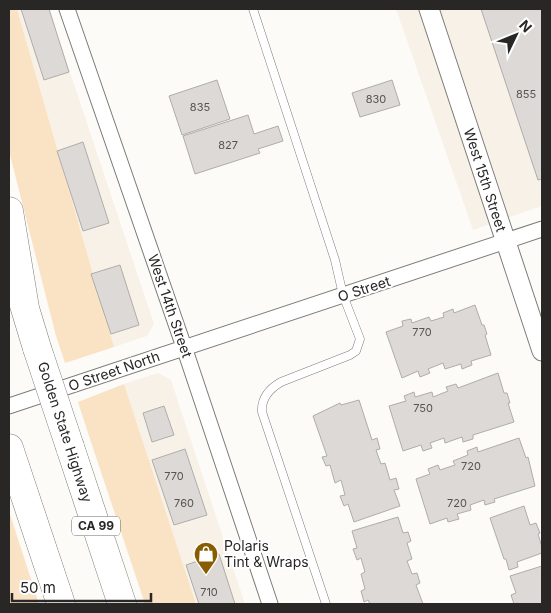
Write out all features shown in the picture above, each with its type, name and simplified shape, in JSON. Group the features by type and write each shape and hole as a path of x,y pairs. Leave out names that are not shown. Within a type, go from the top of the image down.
{"highway":[{"path":"9,211 25,308"},
{"name":"Golden State Highway","path":"9,259 122,604"},
{"path":"9,450 61,604"}],"street":[{"name":"West 14th Street","path":"67,9 184,347 270,604"},
{"name":"West 15th Street","path":"429,9 541,342"},
{"name":"O Street","path":"184,347 542,229"},
{"name":"O Street North","path":"12,405 184,347"}],"lane":[{"path":"253,9 335,260 343,296 360,339 356,351 350,355 281,382 266,394 262,404 262,412 326,604"}],"shaded area":[{"path":"9,9 17,9 114,347 65,363 56,336 9,151"},
{"path":"17,9 49,9 154,324 147,336 114,347"},
{"path":"396,9 542,9 542,206 473,230"},
{"path":"158,373 171,380 245,604 196,604 124,384"},
{"path":"124,384 196,604 145,604 87,430 78,402"},
{"path":"9,511 39,604 9,604"}],"building":[{"path":"21,9 49,9 69,72 44,80"},
{"path":"481,9 542,9 542,179 538,180"},
{"path":"217,80 230,119 182,135 169,96"},
{"path":"392,80 400,105 360,117 352,93"},
{"path":"248,115 254,134 278,126 283,141 258,149 260,153 195,174 183,136"},
{"path":"83,142 109,223 83,231 57,151"},
{"path":"120,265 139,325 111,334 91,274"},
{"path":"475,305 487,334 485,335 491,355 471,361 472,365 462,369 461,364 445,369 443,363 428,369 430,373 420,377 418,371 402,378 386,332 403,326 402,321 411,319 412,323 429,317 431,321 444,317 443,313 453,309 454,313"},
{"path":"498,373 504,393 507,393 514,422 473,435 473,439 463,442 462,437 445,443 444,438 430,443 432,448 423,451 421,445 403,451 389,406 406,401 404,396 414,392 415,397 432,392 433,397 448,391 446,387 456,384 458,388"},
{"path":"359,400 372,440 377,438 380,449 376,450 381,464 385,463 390,480 396,478 399,489 394,490 400,506 354,522 348,504 344,506 340,496 345,495 341,480 335,483 330,465 326,466 322,457 327,456 313,416 340,403 341,405"},
{"path":"164,406 174,435 152,442 143,413"},
{"path":"519,438 526,458 528,457 535,486 494,499 495,502 485,505 484,500 470,505 471,510 457,514 459,519 448,522 447,518 430,524 416,479 430,474 428,469 438,465 440,470 455,465 453,461 468,455 467,451 477,447 478,452"},
{"path":"185,449 207,515 174,525 152,460"},
{"path":"524,506 530,525 536,523 540,533 538,534 542,553 517,562 518,567 509,570 490,518"},
{"path":"398,517 403,533 408,532 411,541 407,543 412,559 407,561 412,574 417,573 420,583 416,585 423,604 370,604 368,600 364,602 361,591 365,589 361,574 365,572 361,558 357,560 353,549 357,548 352,531"},
{"path":"219,554 235,604 199,604 186,565"},
{"path":"542,566 542,604 514,604 511,595 516,593 510,576"}],"place":[{"name":"Polaris Tint & Wraps","path":"206,575"}]}
